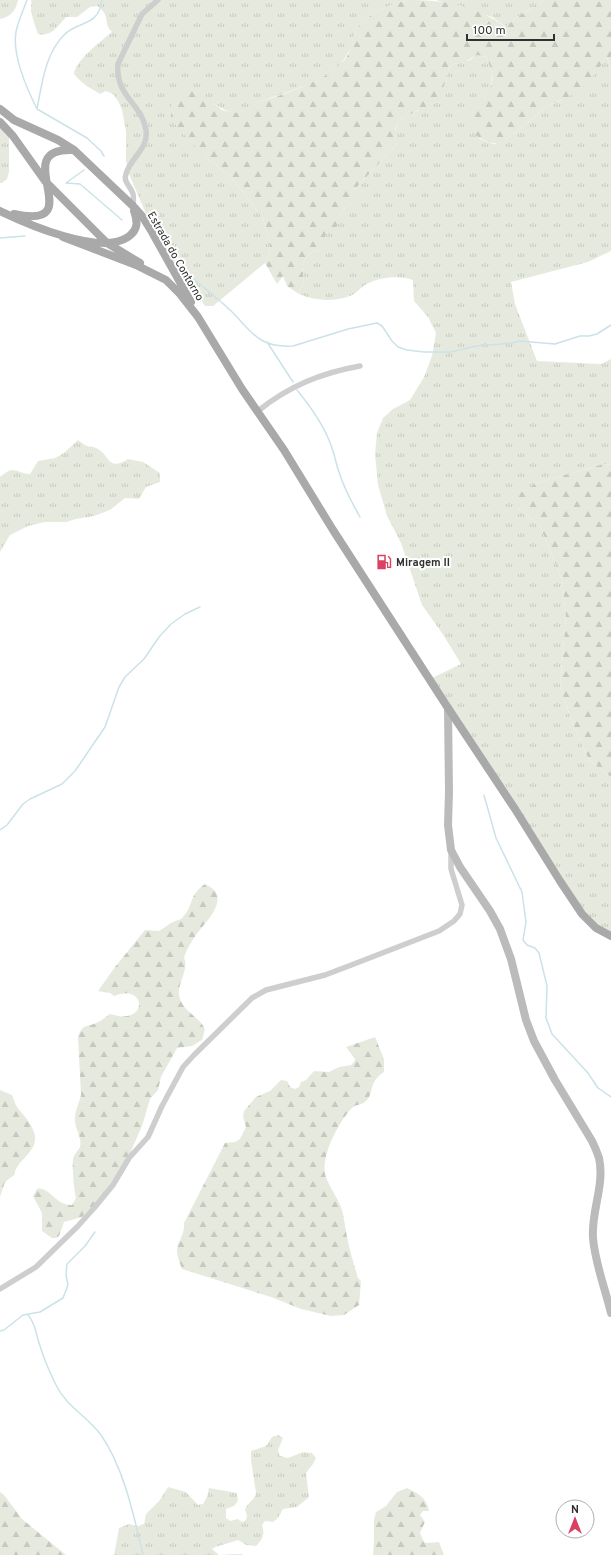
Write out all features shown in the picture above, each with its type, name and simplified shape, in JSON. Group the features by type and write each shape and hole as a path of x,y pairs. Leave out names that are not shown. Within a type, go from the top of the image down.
{"main road":[{"name":"Estrada do Contorno","path":"0,109 14,120 58,140 74,150 133,206 142,216 152,232 188,296 198,317"},
{"name":"Estrada do Contorno","path":"0,122 21,146 45,181 106,243 151,269 166,280"},
{"path":"0,211 28,217 36,217 44,214 49,209 51,201 45,181 44,170 46,162 56,151 63,149 74,150"},
{"path":"63,237 106,243 125,239 132,234 138,220 133,206"},
{"path":"0,211 21,221 136,265 166,280 180,294 198,317 242,389 258,411 582,914 596,928 611,936"}],"street":[{"path":"133,206 133,194 126,183 125,175 145,142 146,131 139,112 120,86 118,78 118,64 142,14 158,0"},
{"path":"258,411 274,398 301,383 334,371 360,366"},
{"path":"0,1289 32,1271 78,1226 113,1185 128,1158 148,1137 162,1106 183,1067 198,1050 252,998 266,990 325,975 439,931 454,922 460,914 462,904 451,869 451,850 448,825 448,708"},
{"path":"451,850 460,867 490,911 500,929 511,959 526,1020 534,1041 597,1152 600,1164 600,1182 594,1214 593,1237 611,1313"}],"green space":[{"path":"0,0 18,0 16,7 12,12 7,17 0,19"},
{"path":"31,0 406,0 384,8 363,22 354,35 351,48 336,69 329,74 296,89 252,104 251,114 231,112 213,103 204,156 231,177 263,218 270,243 269,253 265,263 213,306 205,306 187,280 172,263 150,223 129,174 126,161 126,131 122,110 118,101 113,94 106,91 100,94 93,90 74,74 79,63 84,57 112,32 109,28 106,16 97,6 90,7 77,17 66,17 51,32 47,34 38,34 31,11"},
{"path":"406,0 446,2 470,8 494,19 506,27 517,17 545,0 611,0 611,69 607,57 588,83 572,95 549,105 507,139 494,143 480,138 474,133 468,116 481,103 490,90 492,75 486,57 477,55 464,62 452,65 448,71 444,86 439,96 433,103 402,119 397,125 395,133 397,144 354,190 357,195 340,213 336,229 326,234 325,237 328,242 326,248 313,251 305,259 302,266 304,281 299,294 287,286 283,276 277,284 265,263 269,253 270,243 263,218 231,177 204,156 171,120 171,102 179,94 189,90 202,94 222,110 251,114 251,103 294,90 316,81 333,71 348,55 354,35 363,22 376,12"},
{"path":"436,0 545,0 517,17 506,27 492,17"},
{"path":"477,55 486,57 491,66 492,76 491,90 482,102 472,128 480,139 494,144 507,139 549,105 561,100 607,57 611,69 611,251 588,262 511,282 515,304 537,361 601,364 611,359 611,464 600,465 537,483 518,508 540,526 562,580 566,616 560,687 574,727 589,760 611,777 611,935 587,916 432,678 461,664 444,636 422,605 401,543 387,516 378,485 375,454 377,433 383,418 393,409 410,400 424,377 432,356 436,333 428,317 414,301 413,280 396,277 376,280 365,285 352,295 331,300 311,298 299,294 304,281 302,266 305,259 313,251 321,250 326,234 338,219 340,213 352,202 354,190 397,144 394,134 398,122 408,114 418,111 445,83 447,71 453,64 470,60"},
{"path":"0,125 9,136 9,172 7,179 2,183 0,183"},
{"path":"78,440 86,446 95,447 113,463 121,463 128,459 143,462 160,473 160,482 146,487 139,499 125,498 110,510 94,516 66,522 45,522 28,526 10,535 0,552 0,477 12,470 30,474 38,461 55,458 64,453"},
{"path":"611,464 611,777 589,760 574,727 560,687 566,616 562,580 540,526 518,508 517,495 537,483 600,465"},
{"path":"205,884 215,891 217,902 212,914 194,938 185,954 185,967 179,989 180,1000 186,1009 199,1020 205,1029 202,1040 192,1046 177,1048 161,1077 158,1090 150,1099 142,1126 128,1158 106,1193 82,1217 64,1222 59,1236 52,1238 42,1231 42,1213 33,1196 37,1189 41,1189 45,1190 66,1204 72,1205 76,1198 73,1179 73,1158 80,1147 80,1137 75,1118 81,1095 78,1037 80,1032 84,1027 100,1021 110,1014 123,1016 132,1015 137,1010 139,1005 138,999 133,995 125,993 114,996 110,993 98,991 145,930 159,931 172,922 181,919 189,908 193,897"},
{"path":"375,1037 384,1059 384,1072 375,1080 368,1099 352,1108 341,1122 325,1160 326,1177 341,1207 352,1258 358,1278 361,1281 359,1305 344,1315 331,1316 301,1309 271,1297 182,1269 177,1250 184,1223 225,1143 235,1142 240,1139 246,1127 243,1117 244,1111 256,1097 270,1091 281,1080 287,1081 290,1087 295,1089 299,1087 301,1082 306,1080 314,1071 329,1072 339,1067 351,1065 355,1059 346,1047"},
{"path":"0,1090 12,1095 17,1107 32,1127 35,1138 31,1150 19,1164 14,1175 5,1182 0,1197"},
{"path":"278,1435 283,1438 278,1450 280,1456 288,1458 303,1452 312,1453 316,1458 306,1473 309,1497 297,1507 283,1509 278,1518 273,1522 265,1521 262,1525 263,1536 256,1546 246,1545 238,1540 212,1549 219,1555 114,1555 119,1528 129,1524 138,1526 144,1524 146,1514 160,1500 168,1487 186,1492 198,1505 203,1504 207,1497 209,1488 237,1493 238,1501 234,1506 226,1509 226,1518 230,1521 238,1519 242,1522 246,1520 247,1515 245,1510 247,1505 254,1498 256,1493 251,1451 266,1446 272,1437"},
{"path":"407,1488 421,1496 428,1506 429,1511 423,1511 420,1515 425,1522 420,1533 424,1542 439,1542 444,1555 373,1555 374,1520 376,1512 386,1506 397,1492"},
{"path":"0,1492 4,1495 22,1519 66,1555 0,1555"},
{"path":"242,1554 243,1555 219,1555"}],"waterway":[{"path":"27,0 19,20 15,41 21,72 37,109"},
{"path":"37,109 45,70 52,51 64,35 97,15 102,0"},
{"path":"37,109 87,138 101,151 104,156"},
{"path":"66,183 84,170"},
{"path":"66,183 80,184 122,220"},
{"path":"0,238 25,236"},
{"path":"183,270 224,305 256,337 271,344 281,346 293,346 348,329 377,323 382,326 398,347 407,350 424,352 451,352 476,346 520,341 555,344 580,336 597,334 611,325"},
{"path":"267,342 293,382"},
{"path":"297,390 326,432 343,484 360,517"},
{"path":"0,830 7,825 23,804 30,799 62,784 75,771 105,727 119,687 125,677 144,659 159,637 171,624 185,614 200,607"},
{"path":"484,795 496,838 522,892 526,922 523,940 527,945 535,948 539,953 547,986 546,1018 552,1034 588,1073 598,1088 611,1097"},
{"path":"0,1331 4,1330 23,1315 40,1312 63,1298 68,1285 66,1275 67,1264 85,1246 95,1232"},
{"path":"28,1315 34,1326 47,1366 60,1392 65,1399 101,1435 116,1462 127,1493 143,1555"}],"place":[{"name":"Miragem II","path":"384,562"}]}
